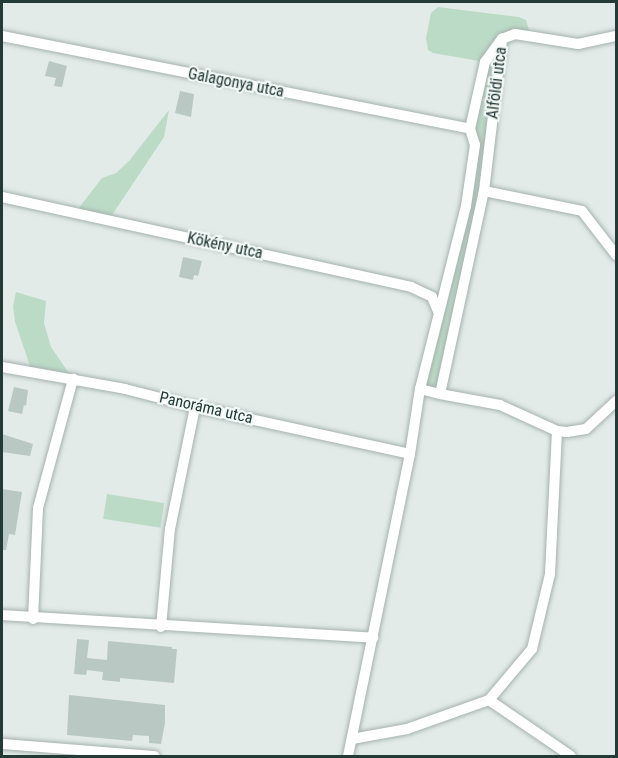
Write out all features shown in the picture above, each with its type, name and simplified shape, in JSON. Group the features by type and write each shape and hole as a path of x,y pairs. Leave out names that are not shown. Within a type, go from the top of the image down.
{"street":[{"path":"502,39 515,34 578,44 616,36"},
{"name":"Galagonya utca","path":"2,36 470,129"},
{"name":"Alföldi utca","path":"348,756 410,454 420,389 472,177 475,145 470,129 485,62 502,39"},
{"name":"Alföldi utca","path":"440,394 484,191 502,39"},
{"path":"484,191 582,211 616,255"},
{"name":"Kökény utca","path":"2,197 411,287 432,297 438,311"},
{"name":"Panoráma utca","path":"2,366 73,379 410,454"},
{"path":"33,619 38,508 73,379"},
{"path":"420,389 500,405 557,431 575,432 586,429 616,401"},
{"path":"161,627 170,530 195,407"},
{"path":"352,739 407,729 489,700 532,649 550,574 557,431"},
{"path":"2,615 161,627 373,638"},
{"path":"489,700 571,756"},
{"path":"2,744 125,756 155,756"}],"green space":[{"path":"438,7 519,17 526,20 531,37 502,39 484,191 440,394 420,389 472,177 470,129 485,62 433,53 428,50 426,38 431,13"},
{"path":"169,110 164,137 108,221 75,213 102,178 116,173 129,161"},
{"path":"16,292 46,301 44,323 51,347 73,379 32,372 15,322 13,306"},
{"path":"107,494 164,503 160,528 103,519"}],"building":[{"path":"49,61 67,66 62,87 54,86 56,78 45,76"},
{"path":"180,91 194,94 191,117 175,113"},
{"path":"183,257 202,261 198,276 194,275 193,280 179,277"},
{"path":"14,387 28,390 26,406 24,405 22,414 8,411"},
{"path":"2,434 33,444 30,456 2,452"},
{"path":"2,489 22,492 15,535 9,534 6,550 2,550"},
{"path":"77,639 89,640 87,658 107,660 108,641 177,649 174,683 120,678 120,682 102,680 103,672 87,670 86,675 74,674"},
{"path":"69,695 165,705 165,723 161,744 149,743 149,736 133,735 132,741 67,735"}]}
